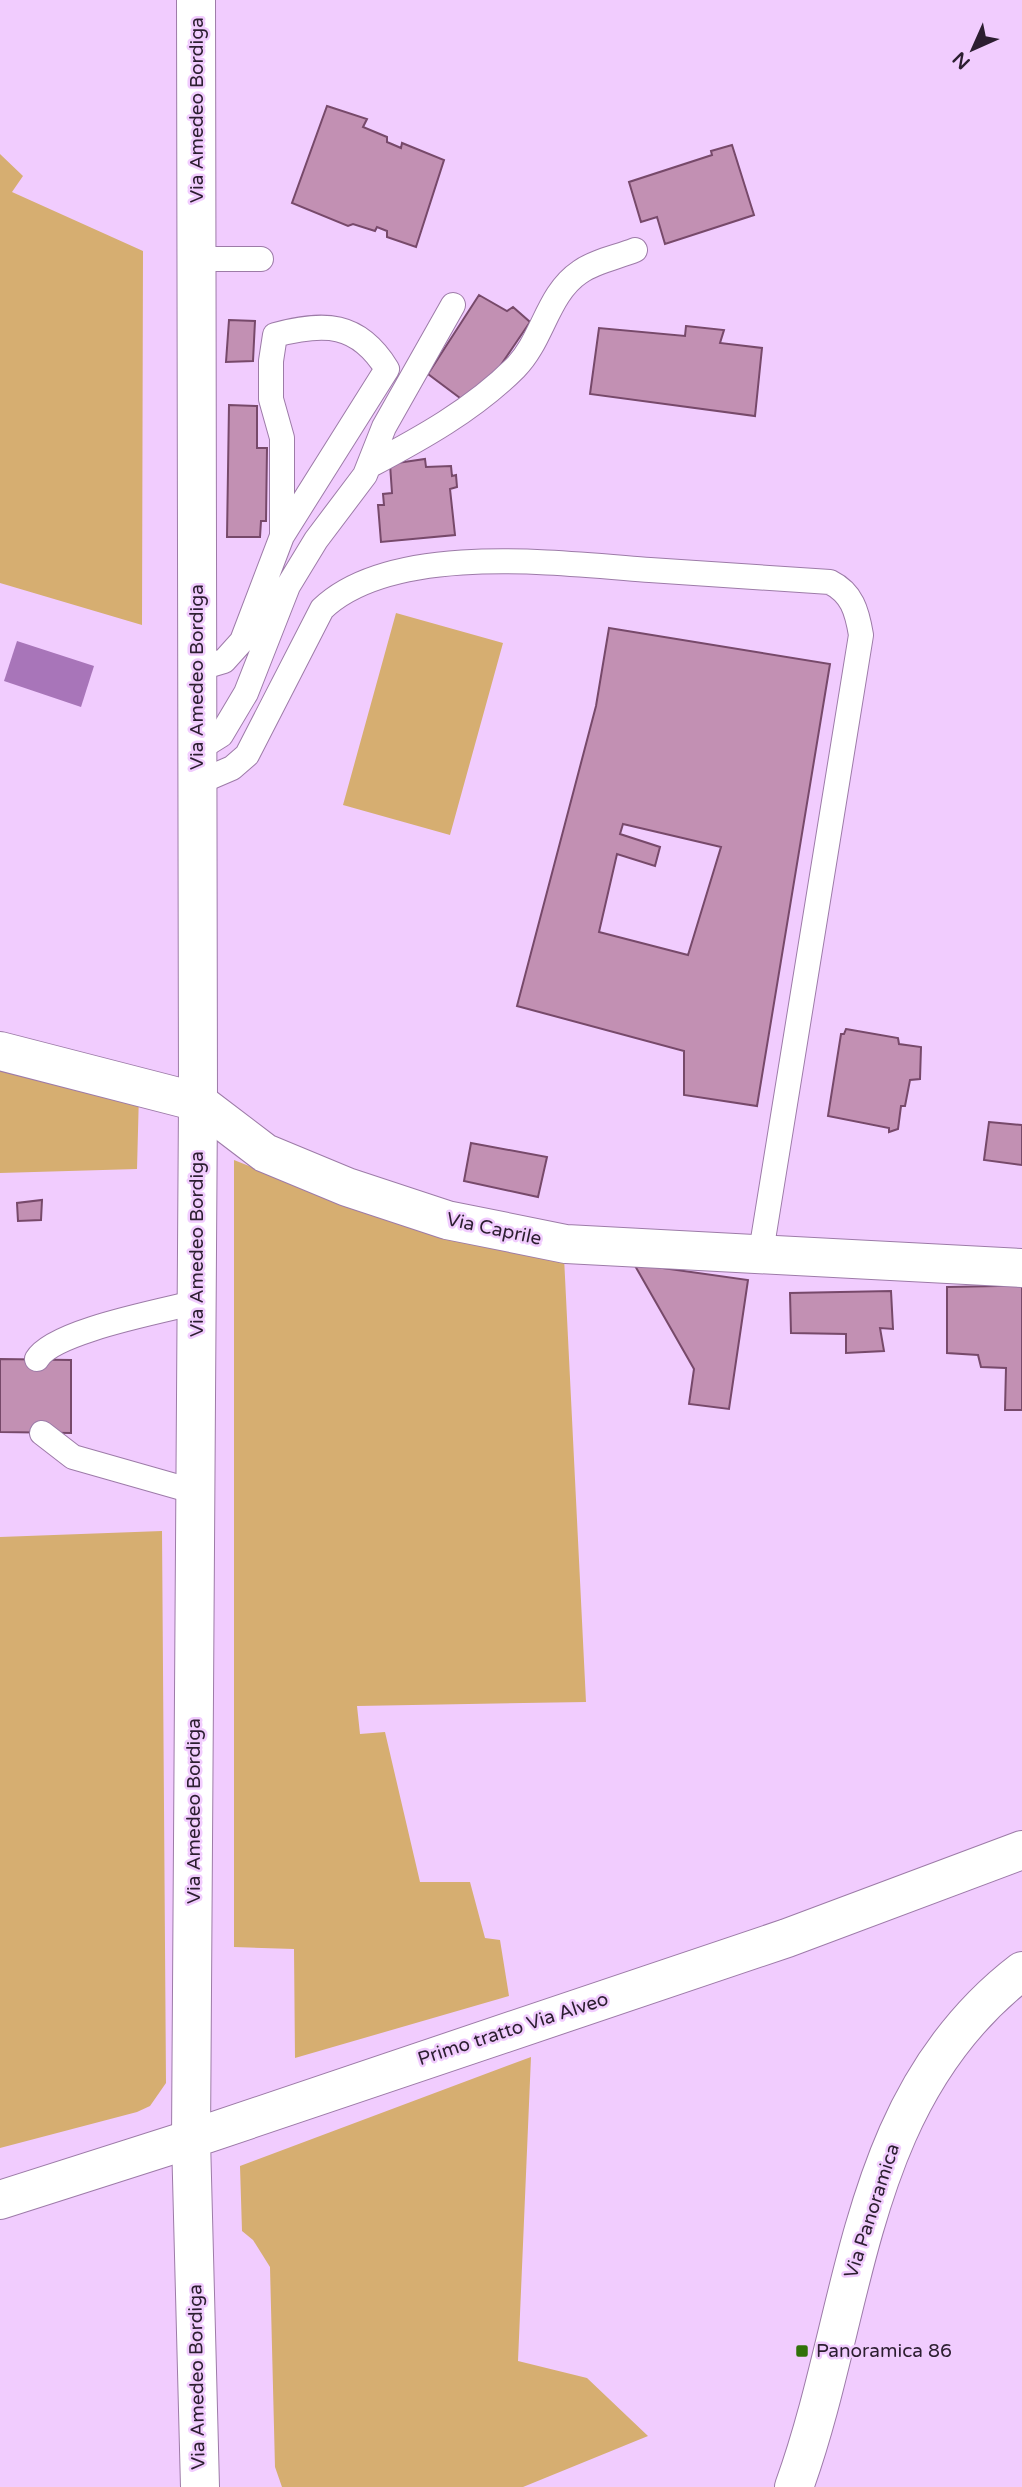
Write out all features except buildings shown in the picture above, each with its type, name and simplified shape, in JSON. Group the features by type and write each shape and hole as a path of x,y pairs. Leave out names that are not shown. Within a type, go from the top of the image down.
{"street":[{"name":"Via Amedeo Bordiga","path":"197,0 198,1102 191,2138 200,2487"},
{"name":"Via Caprile","path":"0,1051 198,1102 265,1153 346,1187 447,1220 566,1244 761,1252 1022,1268"},
{"name":"Primo tratto Via Alveo","path":"0,2200 787,1938 1022,1850"},
{"name":"Via Panoramica","path":"794,2487 805,2457 837,2324 873,2198 903,2120 948,2047 978,2011 1022,1971"}],"lane":[{"path":"369,466 443,425 517,366 540,334 554,300 580,272 635,250"},
{"path":"198,259 261,259"},
{"path":"197,767 221,735 246,693 288,586 316,540 369,466 384,427 453,305"},
{"path":"197,669 224,661 242,641 282,536 387,369 376,352 342,328 309,326 275,335 271,361 271,399 282,438 282,536"},
{"path":"197,767 232,768 247,755 322,609 338,594 361,582 407,571 502,559 830,582 844,589 858,612 861,635 761,1252"},
{"path":"37,1359 41,1353 67,1337 197,1303"},
{"path":"43,1433 73,1457 196,1492"}],"shaded area":[{"path":"0,154 23,176 12,192 143,251 142,625 0,583"},
{"path":"396,613 503,643 450,835 343,805"},
{"path":"17,641 94,666 81,707 4,681"},
{"path":"0,1063 139,1093 137,1169 0,1173"},
{"path":"234,1160 360,1210 564,1257 586,1702 357,1706 360,1734 385,1732 420,1882 470,1882 485,1938 500,1940 509,1996 295,2058 294,1949 234,1947"},
{"path":"162,1531 166,2083 150,2106 137,2112 0,2148 0,1537"},
{"path":"531,2057 518,2361 587,2378 648,2436 523,2487 282,2487 275,2467 270,2267 253,2240 242,2231 240,2166"}],"place":[{"name":"Panoramica 86","path":"802,2351"}]}
